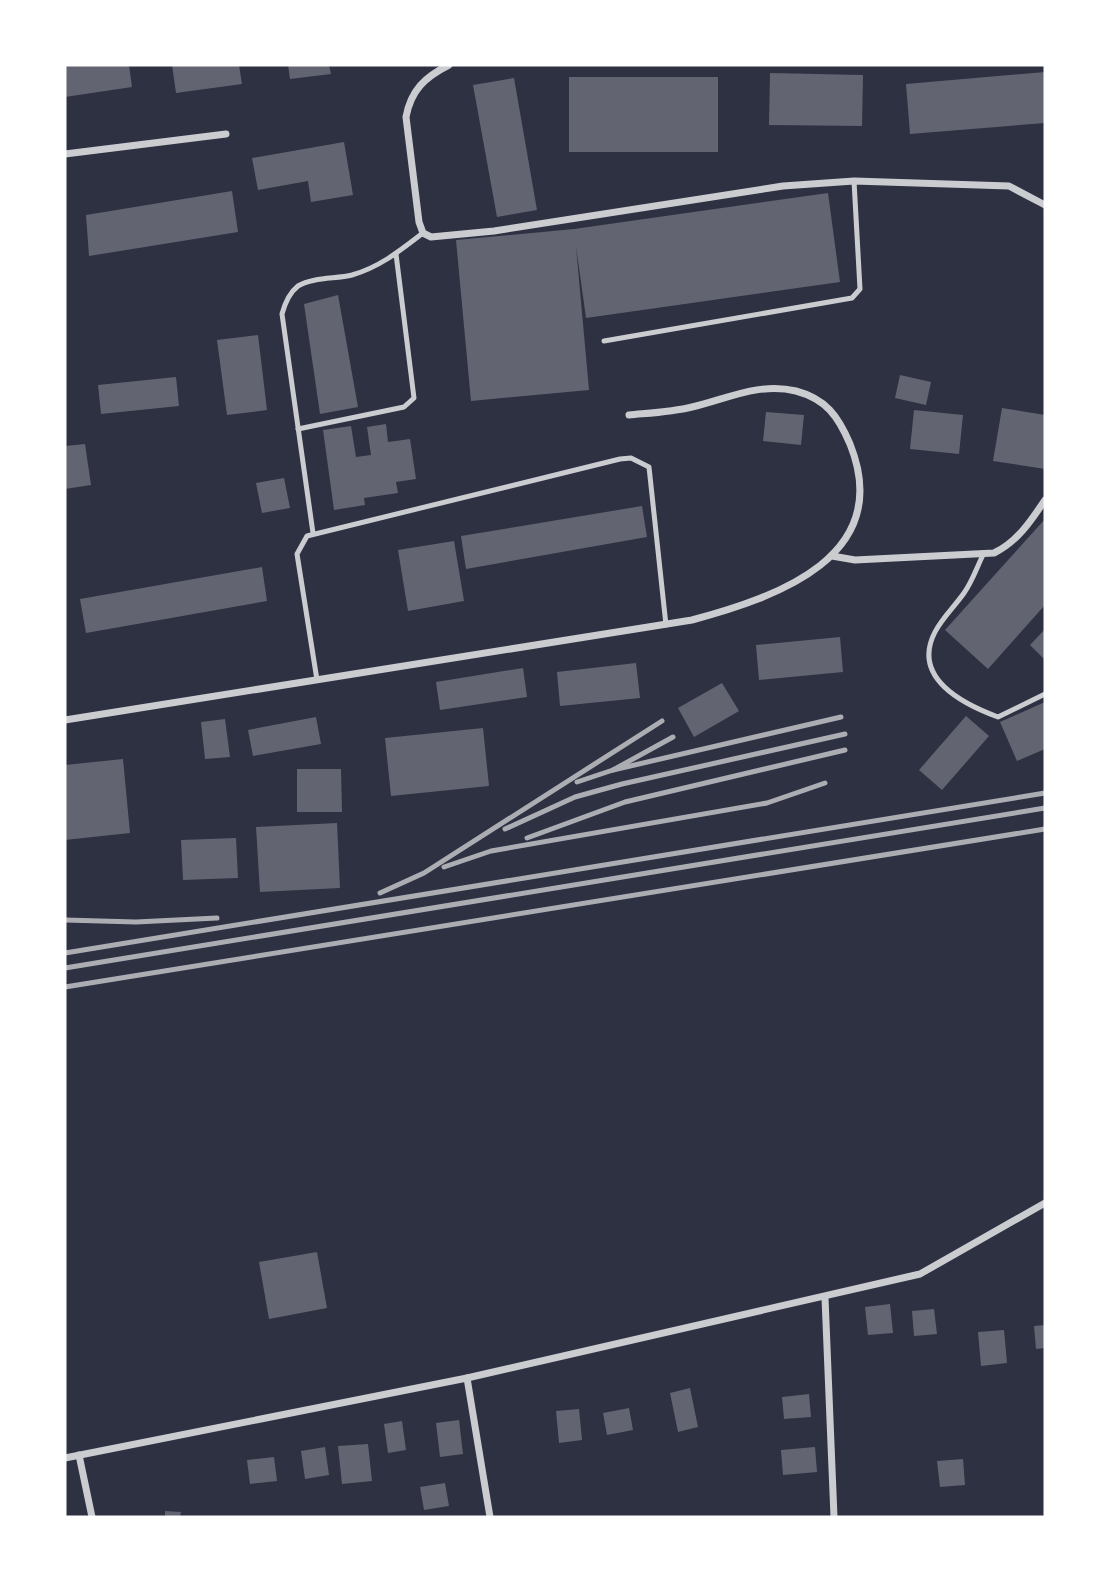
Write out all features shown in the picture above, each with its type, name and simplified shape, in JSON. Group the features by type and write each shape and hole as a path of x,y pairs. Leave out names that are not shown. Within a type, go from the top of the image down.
{"street":[{"path":"449,65 418,86 409,101 406,117 419,222 424,233 430,237 494,231 783,186 854,181 1009,186 1045,205"},
{"path":"65,154 226,134"},
{"path":"65,720 666,625 712,615 760,599 789,585 832,556 848,538 855,525 860,492 854,455 842,425 822,401 792,390 755,390 693,407 629,415"},
{"path":"832,556 855,560 983,555 1007,547 1045,500"},
{"path":"65,1458 467,1378 825,1298 920,1274 1045,1203"},
{"path":"825,1298 834,1517"},
{"path":"467,1378 490,1517"},
{"path":"79,1455 92,1517"}],"lane":[{"path":"604,341 852,298 860,289 854,181"},
{"path":"313,533 282,314 284,304 296,288 304,283 354,275 396,254 424,233"},
{"path":"298,429 404,407 414,398 396,254"},
{"path":"317,680 297,554 302,541 313,533 631,458 649,467 666,625"},
{"path":"983,555 965,591 934,632 928,654 936,681 965,705 998,717 1045,694"}],"building":[{"path":"65,65 129,65 132,87 65,97"},
{"path":"172,65 239,65 242,84 176,93"},
{"path":"288,65 329,65 331,74 290,79"},
{"path":"1045,72 1045,123 910,134 906,84"},
{"path":"770,73 863,75 862,126 769,125"},
{"path":"569,77 718,77 718,152 569,152"},
{"path":"514,78 537,210 497,217 473,85"},
{"path":"344,142 353,195 311,202 308,181 258,190 252,158"},
{"path":"232,191 238,232 89,256 86,215"},
{"path":"828,193 840,282 586,318 576,246 589,390 471,401 456,240 574,229"},
{"path":"338,295 358,407 320,414 304,304"},
{"path":"258,335 267,410 227,415 217,340"},
{"path":"900,375 931,382 926,405 895,398"},
{"path":"176,377 179,406 101,414 98,385"},
{"path":"1002,408 1045,415 1045,469 993,461"},
{"path":"914,410 963,415 959,454 910,449"},
{"path":"766,412 804,415 801,445 763,441"},
{"path":"386,424 388,442 410,439 416,479 396,482 398,493 364,498 365,505 334,510 323,430 351,426 356,457 371,455 367,427"},
{"path":"85,444 91,485 65,489 65,446"},
{"path":"284,478 290,508 262,513 256,483"},
{"path":"642,506 647,537 466,569 461,536"},
{"path":"1045,519 1045,605 988,669 945,630"},
{"path":"454,541 464,601 408,611 398,550"},
{"path":"262,567 267,601 86,633 80,599"},
{"path":"1045,629 1045,660 1030,645"},
{"path":"840,637 843,672 759,680 756,645"},
{"path":"636,663 640,698 560,706 557,672"},
{"path":"523,668 527,697 440,710 436,682"},
{"path":"722,683 739,711 694,737 678,708"},
{"path":"1045,702 1045,749 1017,761 1000,722"},
{"path":"966,716 989,736 942,790 919,770"},
{"path":"316,717 321,744 253,756 248,730"},
{"path":"225,719 230,757 205,759 201,722"},
{"path":"483,728 489,786 391,796 385,738"},
{"path":"123,759 130,833 65,840 65,765"},
{"path":"297,769 341,769 342,812 297,812"},
{"path":"337,823 340,888 260,892 256,827"},
{"path":"236,838 238,878 183,880 181,840"},
{"path":"317,1252 327,1308 269,1319 259,1262"},
{"path":"890,1304 893,1333 868,1335 865,1307"},
{"path":"934,1309 937,1334 914,1336 912,1311"},
{"path":"1045,1325 1045,1348 1036,1349 1034,1326"},
{"path":"1004,1330 1007,1363 981,1366 978,1332"},
{"path":"690,1388 698,1427 678,1432 670,1393"},
{"path":"809,1394 811,1417 784,1419 782,1397"},
{"path":"629,1408 633,1430 607,1435 603,1413"},
{"path":"579,1409 582,1440 559,1443 556,1411"},
{"path":"459,1420 463,1454 440,1457 436,1423"},
{"path":"402,1421 406,1450 388,1453 384,1424"},
{"path":"368,1444 372,1481 342,1484 338,1446"},
{"path":"325,1447 329,1475 305,1479 301,1451"},
{"path":"815,1447 817,1472 783,1475 781,1450"},
{"path":"274,1457 277,1481 250,1484 247,1460"},
{"path":"963,1459 965,1485 940,1487 937,1461"},
{"path":"445,1483 449,1506 424,1510 420,1487"},
{"path":"165,1511 181,1512 180,1517 165,1517"}],"railway":[{"path":"613,770 841,717"},
{"path":"380,893 424,873 662,721"},
{"path":"505,829 575,797 845,734"},
{"path":"577,782 613,770 673,737"},
{"path":"527,838 625,802 845,750"},
{"path":"444,867 491,851 767,803 825,783"},
{"path":"65,953 1045,793"},
{"path":"65,968 1045,808"},
{"path":"65,987 1045,829"},
{"path":"65,920 136,922 217,918"}]}
